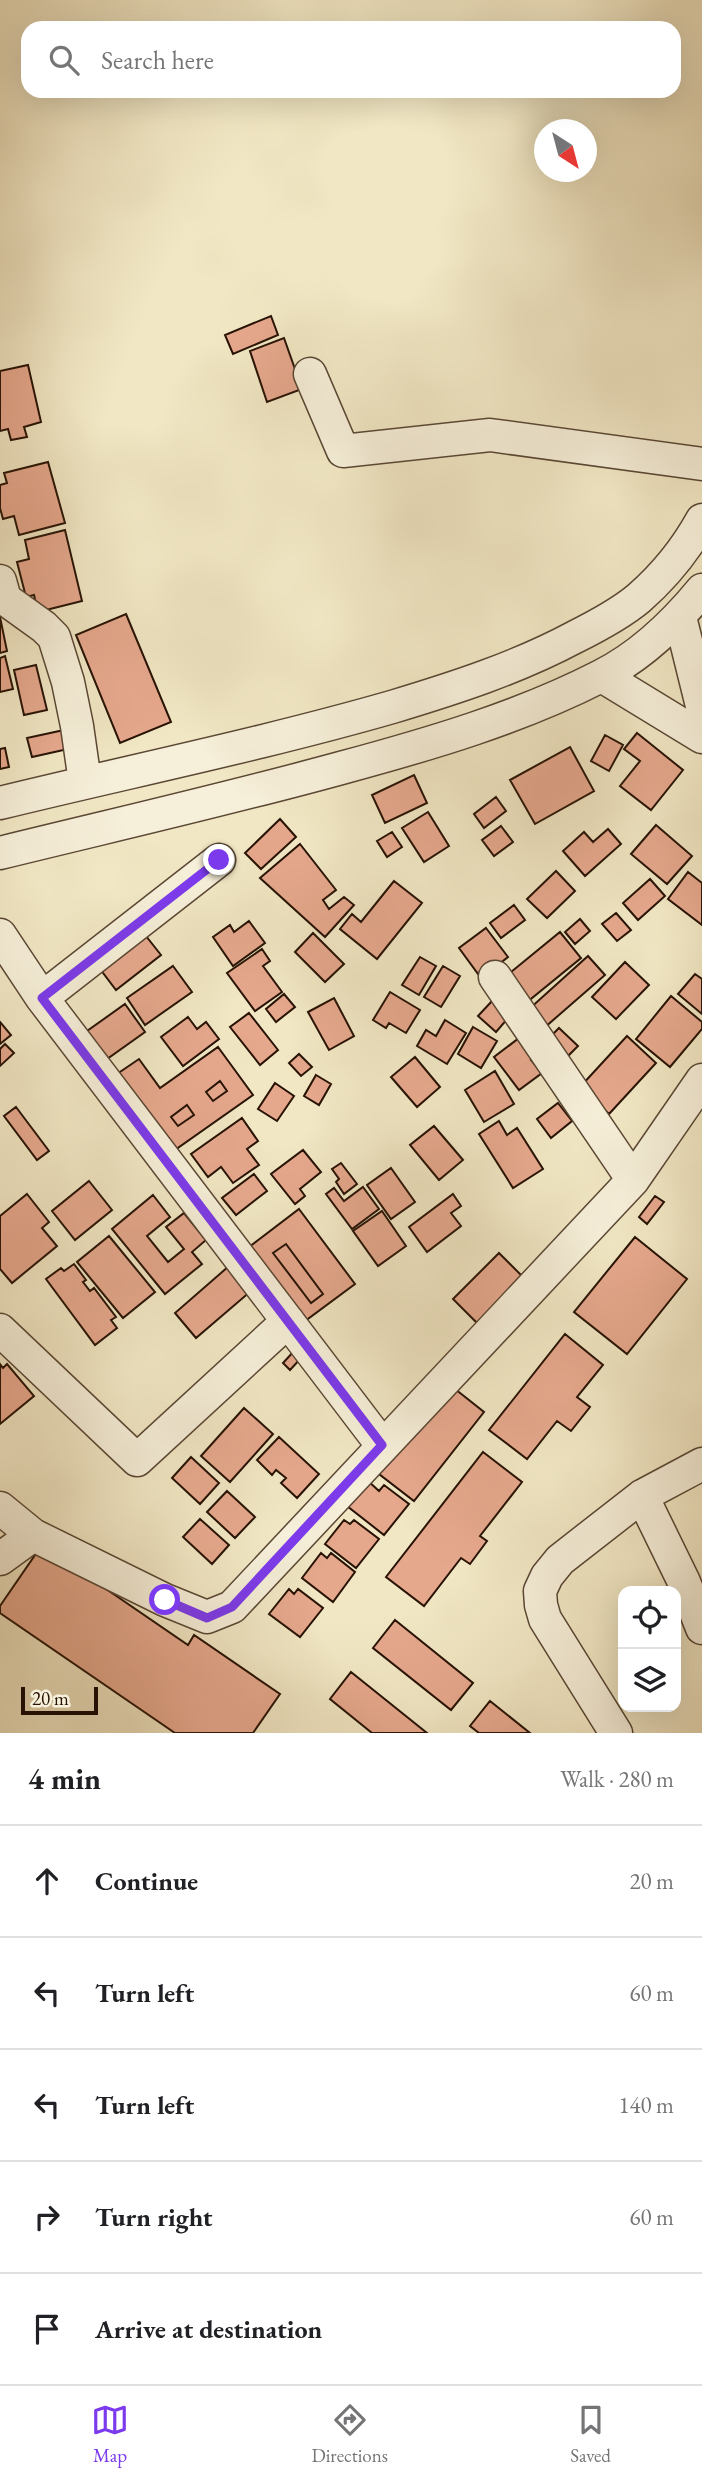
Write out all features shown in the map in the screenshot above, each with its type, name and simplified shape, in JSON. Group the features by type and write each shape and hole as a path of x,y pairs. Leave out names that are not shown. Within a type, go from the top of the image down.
{"street":[{"path":"310,374 342,451 490,435 702,464"},
{"path":"0,803 306,731 501,672 601,624 638,598 668,569 691,540 702,520"},
{"path":"0,581 5,599 54,637 77,726 85,782"},
{"path":"0,853 300,780 497,722 602,676 646,647 680,617 702,590"},
{"path":"680,617 702,706"},
{"path":"602,676 702,737"},
{"path":"42,998 219,860"},
{"path":"0,935 42,998 382,1445"},
{"path":"495,977 633,1180"},
{"path":"0,1508 33,1535 207,1618 232,1607 633,1180 702,1080"},
{"path":"0,1331 137,1460 288,1321"},
{"path":"616,1733 545,1619 540,1591 547,1576 560,1560 642,1496 702,1464"},
{"path":"642,1496 684,1582 702,1628"},
{"path":"0,1559 33,1535"}],"building":[{"path":"271,316 278,335 233,354 225,335"},
{"path":"284,338 302,389 267,402 250,351"},
{"path":"28,365 41,422 24,427 27,437 11,440 8,429 0,431 0,371"},
{"path":"48,462 65,523 19,535 14,516 3,519 0,508 0,485 7,483 4,473"},
{"path":"65,530 82,601 38,612 34,595 26,597 17,562 29,559 25,540"},
{"path":"126,614 171,722 120,743 76,635"},
{"path":"0,617 7,651 0,653"},
{"path":"5,656 13,689 0,692 0,658"},
{"path":"36,665 47,710 24,715 14,670"},
{"path":"64,730 68,749 32,757 27,738"},
{"path":"637,733 683,770 651,810 620,786 640,761 624,749"},
{"path":"605,735 623,745 609,771 591,761"},
{"path":"570,747 594,791 535,824 510,780"},
{"path":"5,748 9,767 0,769 0,749"},
{"path":"414,775 427,803 385,823 372,795"},
{"path":"496,797 506,811 484,828 474,814"},
{"path":"428,812 449,846 424,862 402,828"},
{"path":"280,819 296,837 261,869 245,853"},
{"path":"656,825 692,856 667,884 631,854"},
{"path":"501,826 513,842 494,856 482,840"},
{"path":"608,829 621,844 585,876 563,851 584,832 593,842"},
{"path":"392,832 402,847 387,857 377,841"},
{"path":"300,844 336,890 323,900 329,909 344,897 354,905 325,937 260,878"},
{"path":"556,871 575,891 547,918 527,899"},
{"path":"688,872 702,883 702,925 668,899"},
{"path":"650,879 665,896 638,920 623,903"},
{"path":"394,881 422,903 377,959 340,929 352,914 361,922"},
{"path":"514,905 525,920 501,938 490,923"},
{"path":"616,913 631,930 617,941 602,924"},
{"path":"580,919 590,931 575,944 565,932"},
{"path":"249,921 265,943 233,966 213,937 230,925 234,932"},
{"path":"486,928 508,957 481,978 459,948"},
{"path":"142,931 161,955 116,990 97,965"},
{"path":"560,932 581,958 521,1007 500,981"},
{"path":"313,933 344,964 325,982 295,952"},
{"path":"262,949 270,961 263,966 282,992 255,1011 227,973"},
{"path":"588,956 605,975 544,1028 528,1010"},
{"path":"420,957 436,966 419,995 402,985"},
{"path":"625,962 649,985 616,1019 592,997"},
{"path":"173,966 192,992 145,1025 127,998"},
{"path":"443,966 460,976 441,1007 424,997"},
{"path":"695,974 702,979 702,1014 678,994"},
{"path":"390,992 420,1010 406,1033 389,1023 386,1028 373,1020"},
{"path":"284,994 295,1007 276,1022 266,1009"},
{"path":"671,996 702,1022 702,1029 670,1067 636,1039"},
{"path":"334,998 354,1036 329,1050 308,1012"},
{"path":"492,1001 509,1017 496,1032 478,1016"},
{"path":"125,1004 145,1032 107,1059 87,1031"},
{"path":"249,1013 278,1050 260,1065 230,1027"},
{"path":"188,1017 197,1029 206,1022 219,1039 183,1066 161,1037"},
{"path":"445,1020 466,1033 447,1064 417,1046 426,1030 436,1036"},
{"path":"0,1022 11,1035 0,1044"},
{"path":"473,1027 497,1041 481,1068 458,1054"},
{"path":"559,1028 578,1046 568,1056 549,1038"},
{"path":"523,1035 538,1055 531,1060 542,1073 519,1090 494,1057"},
{"path":"627,1036 656,1063 609,1114 580,1087"},
{"path":"5,1044 14,1053 0,1066 0,1049"},
{"path":"218,1047 253,1095 172,1152 117,1074 139,1059 160,1088","holes":["220,1081 227,1091 213,1101 206,1092","187,1105 194,1115 178,1126 171,1117"]},
{"path":"299,1054 312,1067 301,1076 289,1063"},
{"path":"415,1057 440,1087 417,1107 391,1077"},
{"path":"495,1071 514,1104 484,1122 465,1090"},
{"path":"316,1075 331,1084 319,1105 304,1096"},
{"path":"220,1081 227,1091 213,1101 206,1092"},
{"path":"275,1083 294,1096 277,1121 258,1109"},
{"path":"558,1103 572,1121 551,1138 537,1119"},
{"path":"187,1105 194,1115 178,1126 171,1117"},
{"path":"16,1107 49,1151 37,1160 4,1116"},
{"path":"242,1118 258,1141 247,1149 259,1165 233,1183 221,1167 208,1177 191,1154"},
{"path":"499,1121 507,1135 517,1128 543,1169 513,1188 479,1134"},
{"path":"434,1126 463,1160 439,1180 410,1145"},
{"path":"303,1150 321,1172 300,1189 305,1196 295,1204 271,1174"},
{"path":"341,1163 357,1184 344,1194 332,1169"},
{"path":"391,1168 415,1202 391,1219 367,1185"},
{"path":"254,1174 267,1191 236,1215 222,1198"},
{"path":"89,1181 112,1210 75,1240 52,1211"},
{"path":"363,1187 379,1209 352,1229 326,1194 334,1188 344,1201"},
{"path":"27,1194 49,1222 42,1228 57,1246 12,1283 0,1269 0,1216"},
{"path":"453,1194 461,1206 451,1213 461,1226 427,1252 409,1227"},
{"path":"153,1195 170,1217 147,1236 168,1262 184,1249 166,1227 184,1213 206,1240 192,1252 202,1264 165,1294 112,1229"},
{"path":"655,1196 664,1202 647,1224 639,1217"},
{"path":"299,1209 355,1284 301,1324 245,1250","holes":["286,1244 323,1294 311,1303 273,1253"]},
{"path":"382,1211 406,1246 378,1266 353,1231"},
{"path":"109,1236 155,1292 123,1318 77,1262"},
{"path":"635,1237 687,1279 627,1354 574,1312"},
{"path":"286,1244 323,1294 311,1303 273,1253"},
{"path":"499,1253 526,1280 480,1326 453,1299"},
{"path":"74,1264 86,1280 83,1282 90,1291 94,1288 116,1317 111,1320 117,1328 95,1345 46,1279 61,1268 64,1271"},
{"path":"229,1266 251,1291 196,1338 175,1313"},
{"path":"565,1334 603,1365 577,1397 590,1407 571,1431 557,1421 527,1459 489,1430"},
{"path":"295,1350 302,1357 290,1370 283,1363"},
{"path":"0,1364 3,1368 7,1364 34,1396 0,1424"},
{"path":"450,1385 484,1412 414,1501 379,1474"},
{"path":"244,1408 273,1434 230,1482 201,1456"},
{"path":"279,1437 319,1474 297,1498 281,1483 286,1478 276,1470 272,1475 257,1460"},
{"path":"483,1452 522,1482 480,1536 487,1541 470,1564 461,1558 424,1606 386,1577"},
{"path":"191,1457 219,1483 200,1504 172,1478"},
{"path":"367,1480 379,1491 384,1485 409,1504 384,1535 347,1506"},
{"path":"227,1491 255,1517 235,1538 207,1512"},
{"path":"200,1519 229,1545 212,1564 183,1537"},
{"path":"344,1520 350,1524 354,1520 379,1539 356,1568 325,1544"},
{"path":"42,1545 188,1645 194,1635 280,1694 253,1733 175,1733 0,1613 0,1606"},
{"path":"321,1553 327,1558 331,1553 355,1572 333,1602 302,1578"},
{"path":"289,1589 294,1594 298,1589 323,1608 300,1637 269,1614"},
{"path":"395,1620 473,1683 451,1710 373,1648"},
{"path":"351,1672 427,1733 372,1733 330,1699"},
{"path":"490,1701 530,1733 479,1733 470,1726"}],"route":[{"path":"165,1600 207,1618 232,1607 382,1445 42,998 219,860"}]}
